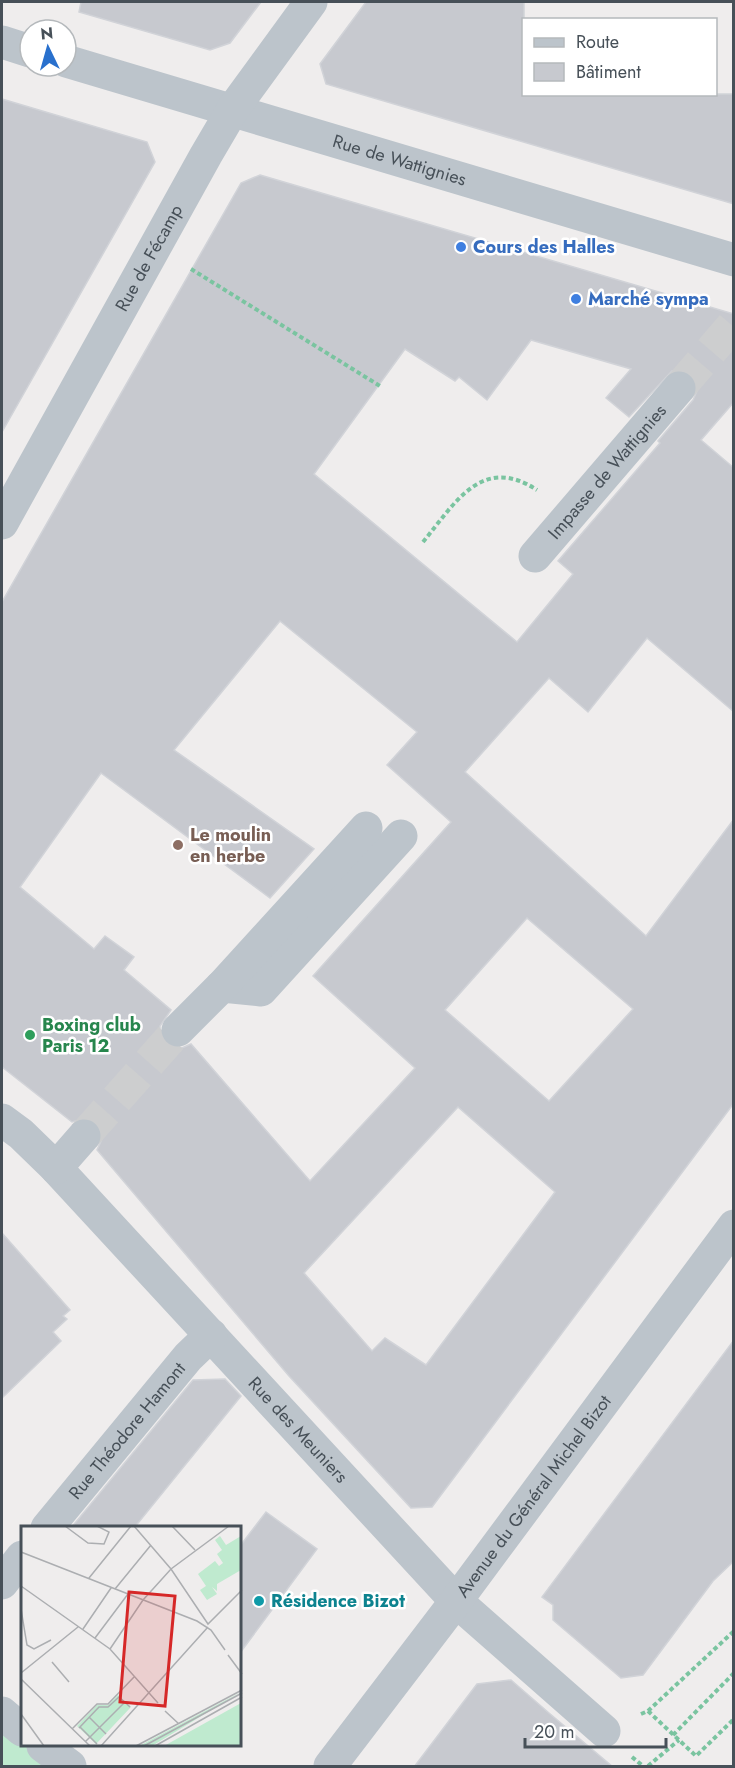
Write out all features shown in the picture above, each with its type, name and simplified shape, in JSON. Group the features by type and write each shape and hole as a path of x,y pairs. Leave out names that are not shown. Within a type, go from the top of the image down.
{"street":[{"name":"Rue de Fécamp","path":"2,523 233,109 311,2"},
{"path":"2,42 18,47"},
{"name":"Rue de Wattignies","path":"78,64 734,260"},
{"name":"Impasse de Wattignies","path":"535,556 679,388"},
{"path":"178,1030 222,986 366,828"},
{"path":"222,986 261,990 401,836"},
{"name":"Rue des Meuniers","path":"2,1120 21,1134 56,1168 456,1601 604,1731"},
{"path":"56,1168 84,1136"},
{"name":"Avenue du Général Michel Bizot","path":"330,1767 734,1226"},
{"name":"Rue Théodore Hamont","path":"49,1526 188,1357 211,1335"},
{"path":"2,1583 21,1558"},
{"path":"2,1713 21,1729"},
{"path":"44,1747 70,1767"}],"path":[{"path":"155,246 380,386"},
{"path":"423,542 463,493 486,478 520,479 573,513"},
{"path":"734,1631 648,1712 696,1756 734,1719"},
{"path":"673,1735 734,1673"},
{"path":"648,1767 679,1740"},
{"path":"634,1758 643,1767"}],"green space":[{"path":"2,1700 21,1747 60,1747 86,1766 2,1766"}],"building":[{"path":"81,2 261,2 230,43 210,50 79,12"},
{"path":"366,2 524,2 522,96 717,96 717,94 734,94 734,204 326,84 320,64"},
{"path":"2,99 147,142 155,162 2,432"},
{"path":"260,175 734,314 734,402 701,440 734,468 734,712 647,638 588,712 549,678 465,772 646,936 734,819 734,1103 432,1507 411,1508 289,1376 97,1150 102,1139 101,1129 97,1122 87,1118 72,1122 2,1067 2,602 241,183","holes":["531,340 631,369 606,398 629,417 672,371 682,370 691,373 696,381 697,391 693,400 658,441 660,443 558,561 573,574 517,642 314,474 405,349 455,381 459,377 487,400","280,621 417,732 387,765 451,822 313,976 415,1068 310,1181 191,1044 182,1048 174,1048 164,1043 160,1035 160,1026 171,1010 124,970 134,957 105,936 94,949 20,887 101,773 270,898 314,849 174,750","527,918 633,1009 549,1101 445,1010","458,1107 555,1192 426,1365 385,1338 372,1351 304,1273"]},
{"path":"2,1233 70,1310 63,1316 67,1319 53,1332 61,1341 2,1398"},
{"path":"734,1340 734,1561 713,1581 643,1675 621,1678 553,1620 553,1605 542,1597"},
{"path":"225,1379 241,1396 136,1526 73,1526 193,1380"},
{"name":"Résidence Bizot","path":"266,1512 317,1549 242,1650 242,1543"},
{"path":"511,1680 613,1767 414,1767 477,1684"}],"tunnel":[{"path":"679,388 734,324"},
{"path":"84,1136 178,1030"}],"place":[{"name":"Cours des Halles","path":"461,247"},
{"name":"Marché sympa","path":"576,299"},
{"name":"Le moulin en herbe","path":"178,845"},
{"name":"Boxing club Paris 12","path":"30,1035"},
{"name":"Résidence Bizot","path":"259,1601"}]}
